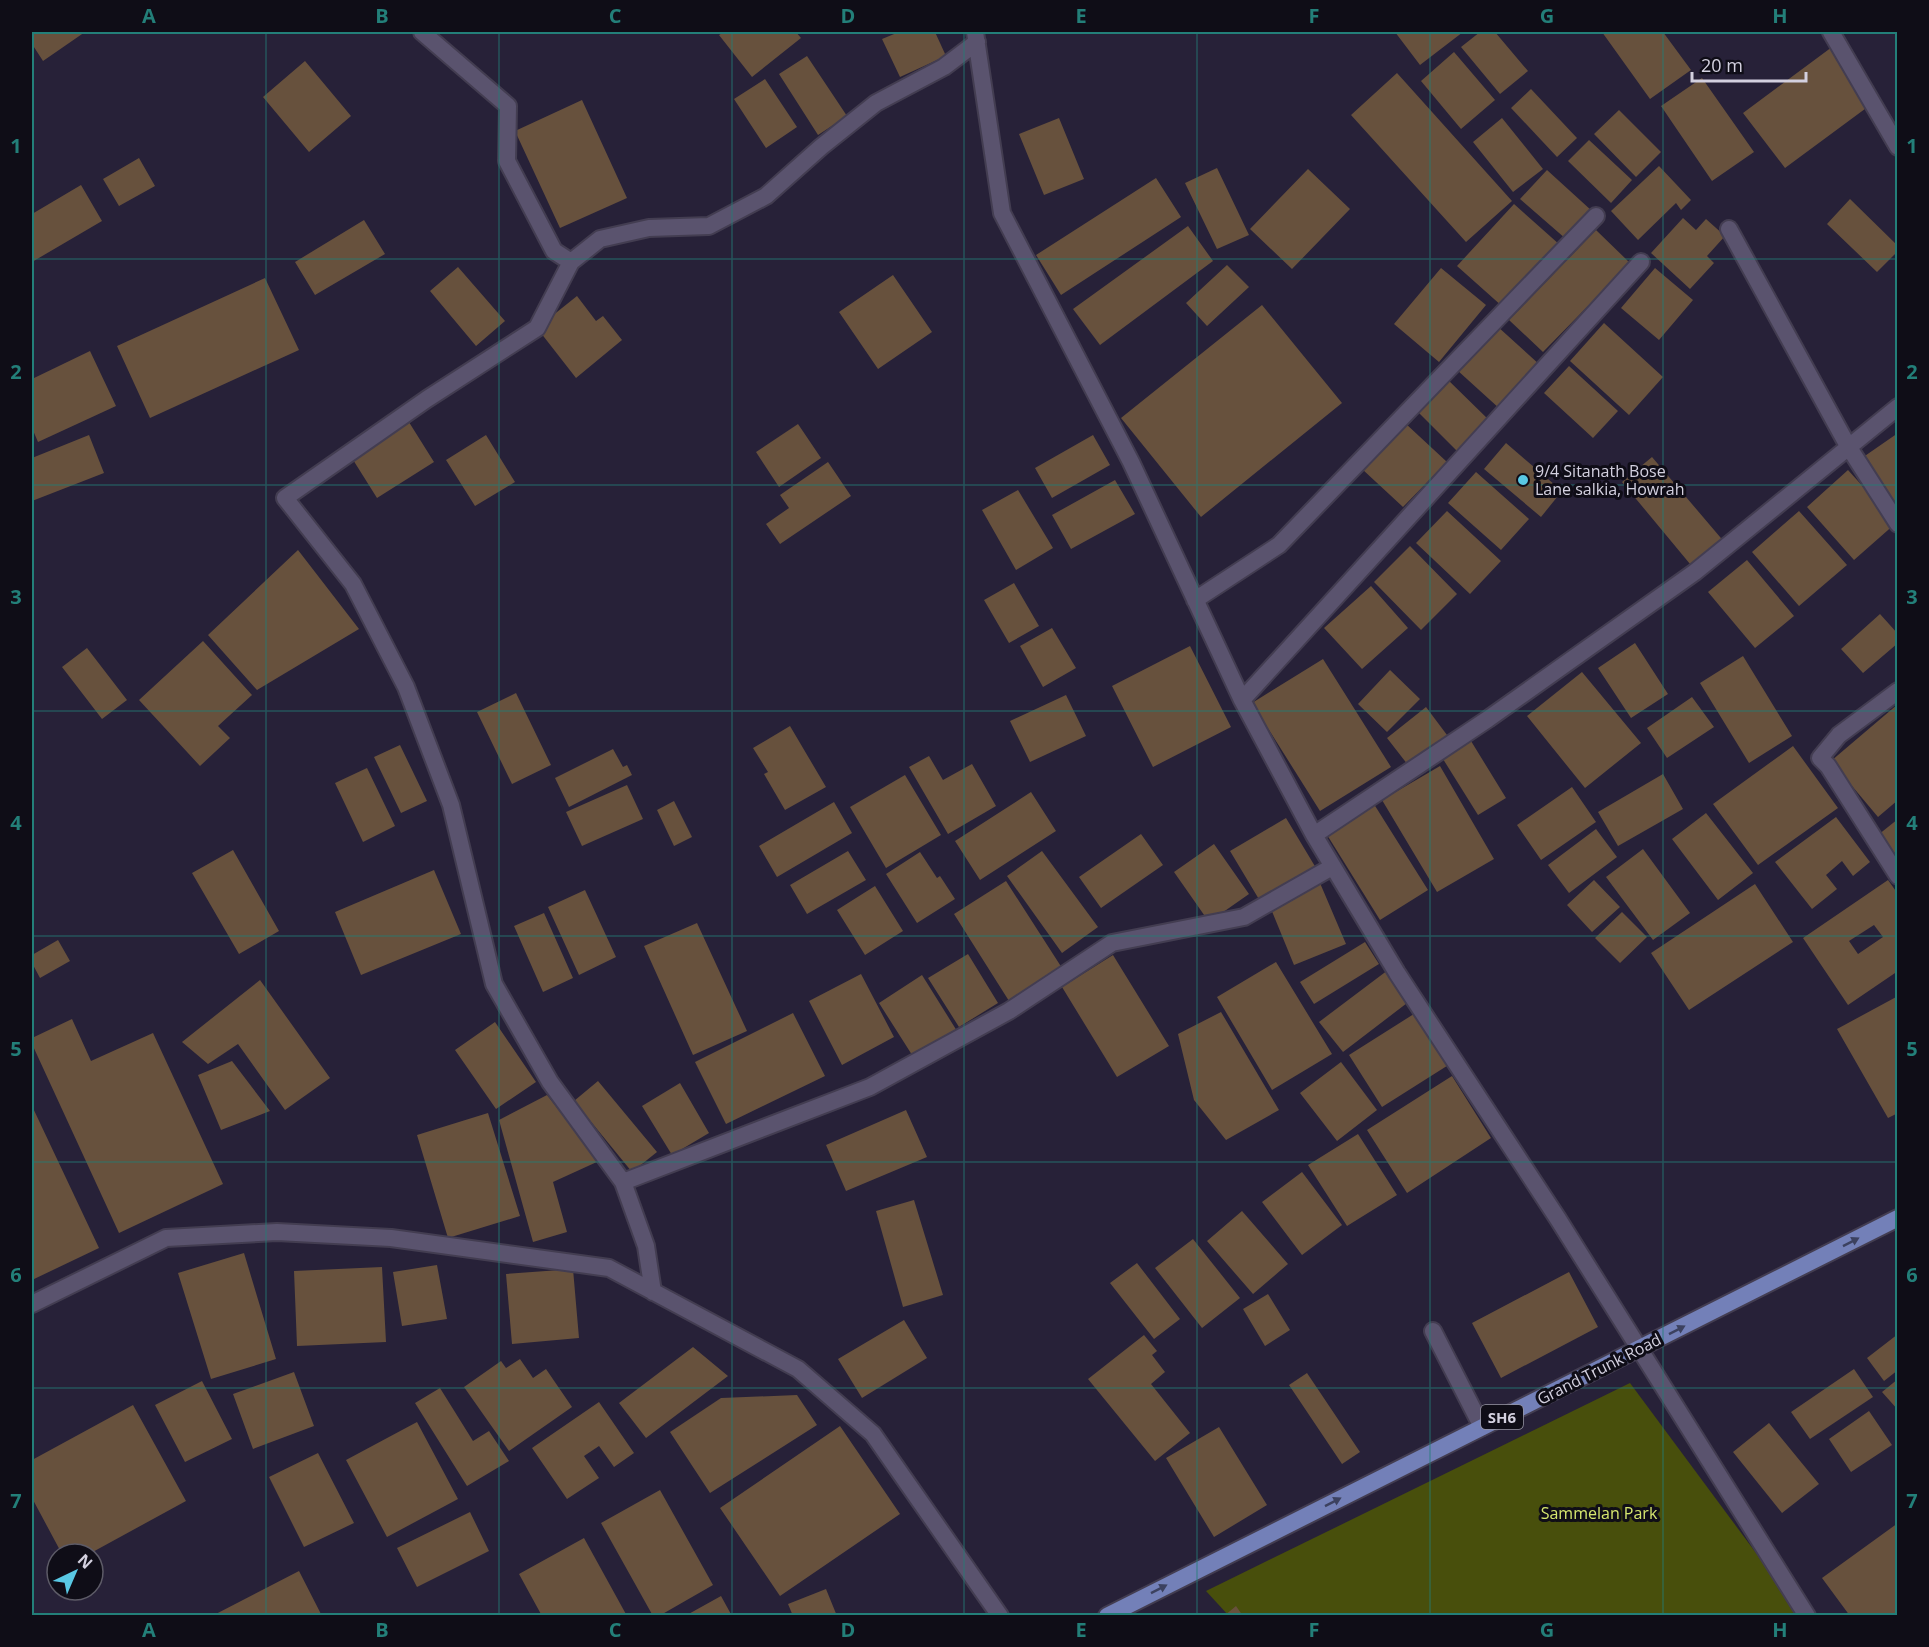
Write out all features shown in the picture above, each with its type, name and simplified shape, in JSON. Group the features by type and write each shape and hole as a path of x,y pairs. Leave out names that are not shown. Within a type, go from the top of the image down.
{"main road":[{"name":"Grand Trunk Road","path":"1107,1616 1128,1611 1482,1427 1898,1218"}],"street":[{"path":"422,32 508,106 507,161 554,251 571,262"},
{"path":"1831,32 1898,147"},
{"path":"653,1292 646,1246 623,1182 550,1082 494,984 451,805 406,687 353,584 285,498 427,399 537,328 571,262 600,239 649,228 709,225 766,196 821,147 876,104 944,67 976,37"},
{"path":"976,37 1002,213 1131,462 1242,700 1332,867 1397,973 1558,1219 1807,1616"},
{"path":"1195,600 1279,545 1596,216"},
{"path":"1729,229 1848,446 1898,524"},
{"path":"1242,700 1641,262"},
{"path":"1314,835 1488,719 1695,572 1898,407"},
{"path":"1898,691 1839,735 1820,758 1828,766 1898,876"},
{"path":"623,1182 870,1087 1009,1011 1112,943 1244,917 1332,867"},
{"path":"32,1304 166,1238 278,1232 391,1238 609,1268 798,1369 873,1434 1000,1616"},
{"path":"1433,1331 1482,1427"}],"green space":[{"name":"Sammelan Park","path":"1630,1383 1802,1615 1229,1616 1206,1591"}],"building":[{"path":"32,32 85,32 43,61 32,44"},
{"path":"724,32 796,32 801,38 752,77 719,35"},
{"path":"899,32 935,32 946,56 900,77 882,39"},
{"path":"1395,32 1463,32 1420,65"},
{"path":"1480,32 1495,32 1528,71 1500,94 1461,47"},
{"path":"1602,32 1663,32 1691,70 1650,99"},
{"path":"1832,47 1873,103 1785,168 1743,113"},
{"path":"1454,52 1495,100 1461,129 1421,81"},
{"path":"807,56 847,116 818,135 779,74"},
{"path":"305,61 351,116 309,152 263,97"},
{"path":"1397,73 1512,201 1466,242 1351,115"},
{"path":"1702,78 1754,152 1712,181 1661,106"},
{"path":"765,79 797,127 766,148 734,99"},
{"path":"1531,89 1577,138 1557,157 1511,108"},
{"path":"582,100 627,198 560,228 515,131"},
{"path":"1619,110 1661,152 1636,177 1594,134"},
{"path":"1059,118 1084,179 1044,195 1019,134"},
{"path":"1502,118 1543,169 1513,192 1473,142"},
{"path":"1589,140 1632,180 1611,203 1568,161"},
{"path":"139,158 155,186 119,206 103,179"},
{"path":"1659,166 1691,200 1681,210 1676,203 1638,240 1611,211"},
{"path":"1217,168 1249,235 1217,249 1185,183"},
{"path":"1308,169 1350,209 1292,269 1250,229"},
{"path":"1547,170 1592,211 1566,239 1520,199"},
{"path":"1156,178 1181,217 1061,295 1036,255"},
{"path":"81,185 102,221 32,262 32,214"},
{"path":"1850,199 1898,246 1898,251 1877,272 1827,224"},
{"path":"1514,204 1560,245 1503,307 1457,266"},
{"path":"1683,218 1696,230 1706,219 1725,236 1707,256 1714,263 1690,289 1651,253"},
{"path":"364,220 385,254 315,295 295,262"},
{"path":"1188,226 1213,261 1100,345 1073,309"},
{"path":"1596,230 1630,263 1543,352 1509,320"},
{"path":"1227,265 1249,287 1207,326 1186,303"},
{"path":"458,267 505,321 476,346 430,291"},
{"path":"1441,268 1486,305 1439,362 1394,324"},
{"path":"1655,268 1693,300 1659,340 1621,308"},
{"path":"893,275 932,332 878,369 839,312"},
{"path":"265,278 299,350 150,418 117,346"},
{"path":"577,296 596,321 603,316 622,340 576,378 537,328"},
{"path":"1262,305 1342,403 1201,517 1121,418"},
{"path":"1604,323 1663,377 1629,415 1570,361"},
{"path":"1497,326 1540,365 1500,409 1457,370"},
{"path":"90,351 116,406 38,442 32,428 32,379"},
{"path":"1569,366 1618,411 1593,438 1544,393"},
{"path":"1445,377 1492,423 1461,455 1414,408"},
{"path":"407,419 434,462 377,498 350,455"},
{"path":"1405,423 1447,462 1403,507 1362,469"},
{"path":"798,424 821,458 779,487 756,452"},
{"path":"1898,433 1898,514 1859,460"},
{"path":"89,435 104,473 32,501 32,458"},
{"path":"486,435 515,482 475,506 446,460"},
{"path":"1093,435 1110,465 1052,498 1035,468"},
{"name":"9/4 Sitanath Bose Lane salkia, Howrah","path":"1506,443 1562,491 1541,517 1484,469"},
{"path":"1652,457 1726,544 1695,570 1622,482"},
{"path":"828,462 851,496 780,544 766,524 789,508 780,495"},
{"path":"1848,470 1896,523 1854,560 1807,507"},
{"path":"1476,472 1529,519 1501,550 1448,503"},
{"path":"1115,480 1135,514 1071,549 1052,515"},
{"path":"1018,490 1053,548 1016,570 982,510"},
{"path":"1447,511 1501,561 1470,594 1416,543"},
{"path":"1799,511 1847,565 1799,606 1752,552"},
{"path":"1410,546 1457,594 1421,630 1374,582"},
{"path":"298,550 359,629 257,690 208,635"},
{"path":"1747,560 1794,616 1755,648 1708,592"},
{"path":"1014,583 1039,626 1009,643 984,600"},
{"path":"1371,586 1408,628 1362,669 1324,628"},
{"path":"1880,614 1898,634 1898,643 1863,673 1841,649"},
{"path":"1052,628 1076,668 1043,687 1020,646"},
{"path":"203,641 252,695 218,726 230,738 200,766 139,700"},
{"path":"1635,643 1668,694 1631,718 1598,668"},
{"path":"1190,646 1231,727 1153,767 1112,686"},
{"path":"87,648 127,700 102,719 62,667"},
{"path":"1743,656 1792,736 1749,763 1700,683"},
{"path":"1323,659 1391,767 1320,811 1252,703"},
{"path":"1390,670 1420,699 1387,732 1358,704"},
{"path":"1582,672 1641,743 1585,788 1527,716"},
{"path":"516,693 551,765 512,784 477,712"},
{"path":"1066,695 1086,736 1030,762 1010,721"},
{"path":"1692,697 1714,727 1667,758 1647,728"},
{"path":"1898,704 1898,800 1878,817 1831,761"},
{"path":"1426,707 1447,735 1408,765 1387,738"},
{"path":"790,726 826,787 785,810 764,774 768,772 753,748"},
{"path":"1471,741 1506,798 1478,815 1443,759"},
{"path":"400,745 427,801 401,813 374,757"},
{"path":"1793,746 1838,808 1758,865 1713,804"},
{"path":"613,749 623,767 627,765 632,775 569,807 555,778"},
{"path":"929,756 943,780 972,764 996,806 948,834 909,767"},
{"path":"1440,766 1494,859 1437,892 1382,800"},
{"path":"367,768 395,826 363,842 335,783"},
{"path":"1663,774 1683,809 1618,846 1598,812"},
{"path":"905,775 941,835 886,868 850,807"},
{"path":"627,785 643,819 582,846 566,812"},
{"path":"1572,787 1596,822 1541,860 1517,825"},
{"path":"1031,792 1056,831 980,880 955,841"},
{"path":"674,801 692,837 674,846 657,810"},
{"path":"1372,801 1428,890 1380,920 1324,830"},
{"path":"834,802 852,833 777,877 759,846"},
{"path":"1706,813 1753,873 1718,900 1672,839"},
{"path":"1836,817 1870,862 1853,876 1842,861 1826,875 1837,889 1812,909 1775,862"},
{"path":"1286,818 1316,868 1260,901 1230,851"},
{"path":"1898,819 1898,858 1878,835"},
{"path":"1596,829 1617,857 1569,893 1548,865"},
{"path":"1141,834 1163,865 1101,908 1079,877"},
{"path":"1214,844 1249,894 1209,922 1174,872"},
{"path":"1643,849 1690,913 1653,940 1606,877"},
{"path":"233,850 279,931 239,954 192,873"},
{"path":"848,851 866,880 807,914 790,885"},
{"path":"1042,851 1098,927 1062,953 1007,876"},
{"path":"920,852 937,878 940,876 955,899 917,923 886,874"},
{"path":"434,870 461,934 361,975 335,912"},
{"path":"1594,880 1620,907 1592,932 1567,905"},
{"path":"1888,880 1898,894 1898,971 1848,1005 1803,938","holes":["1874,925 1883,937 1858,954 1849,941"]},
{"path":"1006,881 1062,968 1009,1001 954,914"},
{"path":"1320,883 1346,944 1294,965 1269,904"},
{"path":"1755,884 1793,942 1689,1010 1651,953"},
{"path":"875,886 903,931 865,955 837,910"},
{"path":"585,890 616,957 579,975 548,907"},
{"path":"1622,912 1647,937 1620,963 1595,938"},
{"path":"544,913 573,978 543,992 514,926"},
{"path":"697,923 747,1031 693,1055 644,946"},
{"path":"58,940 70,961 40,978 32,963 32,955"},
{"path":"1365,942 1379,964 1314,1004 1300,982"},
{"path":"968,954 998,1003 959,1027 928,978"},
{"path":"1113,955 1169,1046 1117,1077 1062,987"},
{"path":"1276,962 1332,1054 1272,1090 1217,997"},
{"path":"1388,970 1411,1000 1343,1052 1319,1022"},
{"path":"861,974 894,1037 842,1065 809,1001"},
{"path":"922,975 957,1031 914,1058 879,1003"},
{"path":"260,980 330,1078 285,1110 238,1044 208,1064 182,1042"},
{"path":"1898,996 1898,1113 1888,1118 1837,1029"},
{"path":"1221,1012 1279,1110 1226,1140 1194,1100 1178,1034"},
{"path":"1417,1012 1450,1064 1382,1107 1349,1055"},
{"path":"793,1013 825,1076 726,1124 695,1062"},
{"path":"72,1019 91,1061 153,1033 223,1184 119,1233 32,1044 32,1038"},
{"path":"495,1022 536,1082 496,1109 455,1050"},
{"path":"232,1061 270,1111 221,1130 198,1075"},
{"path":"1341,1062 1377,1110 1337,1141 1300,1093"},
{"path":"1452,1076 1491,1138 1407,1193 1367,1130"},
{"path":"598,1081 657,1152 632,1172 574,1101"},
{"path":"680,1083 709,1133 672,1155 642,1106"},
{"path":"547,1095 599,1161 553,1182 567,1232 533,1242 499,1120"},
{"path":"32,1106 99,1248 32,1280"},
{"path":"906,1110 927,1157 846,1191 826,1145"},
{"path":"488,1113 520,1216 448,1238 417,1135"},
{"path":"1358,1134 1397,1195 1347,1226 1308,1165"},
{"path":"1302,1172 1342,1225 1302,1255 1262,1202"},
{"path":"914,1200 943,1295 903,1307 876,1211"},
{"path":"1242,1211 1288,1264 1253,1294 1207,1241"},
{"path":"1193,1239 1240,1298 1202,1328 1155,1268"},
{"path":"244,1253 276,1359 211,1379 178,1273"},
{"path":"1137,1263 1180,1319 1154,1339 1110,1283"},
{"path":"437,1265 447,1319 402,1326 393,1272"},
{"path":"382,1267 386,1342 297,1346 294,1271"},
{"path":"573,1269 579,1338 512,1344 506,1274"},
{"path":"1569,1272 1598,1327 1501,1378 1472,1323"},
{"path":"1268,1294 1290,1330 1265,1346 1243,1309"},
{"path":"904,1320 927,1358 862,1398 838,1359"},
{"path":"1898,1334 1898,1370 1884,1381 1867,1358"},
{"path":"1144,1335 1157,1351 1152,1355 1165,1372 1151,1384 1190,1433 1155,1461 1088,1379"},
{"path":"693,1347 728,1376 646,1438 619,1403"},
{"path":"520,1359 533,1378 546,1369 572,1407 509,1451 464,1387 501,1361 506,1368"},
{"path":"1854,1369 1873,1397 1810,1439 1791,1412"},
{"path":"294,1372 314,1426 253,1449 233,1394"},
{"path":"1307,1373 1360,1452 1342,1464 1289,1385"},
{"path":"1898,1379 1898,1410 1882,1392"},
{"path":"202,1381 232,1439 185,1462 155,1405"},
{"path":"440,1388 473,1441 489,1431 509,1461 467,1486 415,1403"},
{"path":"797,1395 817,1425 710,1493 670,1432 721,1398"},
{"path":"599,1402 634,1453 614,1467 599,1446 584,1456 599,1478 567,1499 532,1448"},
{"path":"133,1405 186,1501 105,1545 105,1542 56,1542 32,1498 32,1460"},
{"path":"1869,1411 1892,1445 1851,1472 1829,1439"},
{"path":"417,1422 458,1499 387,1537 346,1460"},
{"path":"1769,1423 1819,1484 1782,1513 1733,1452"},
{"path":"840,1426 900,1514 780,1596 720,1508"},
{"path":"1219,1427 1267,1505 1214,1537 1166,1458"},
{"path":"318,1453 354,1523 304,1547 269,1477"},
{"path":"660,1490 713,1585 659,1616 653,1616 601,1523"},
{"path":"470,1512 489,1551 417,1587 397,1548"},
{"path":"1898,1523 1898,1616 1850,1616 1822,1578"},
{"path":"584,1538 627,1616 542,1616 519,1574"},
{"path":"299,1571 322,1616 212,1616"},
{"path":"826,1589 837,1616 793,1616 788,1604"},
{"path":"721,1596 732,1616 685,1616"},
{"path":"1236,1606 1243,1616 1224,1616"}],"place":[{"name":"9/4 Sitanath Bose Lane salkia, Howrah","path":"1523,480"}]}
